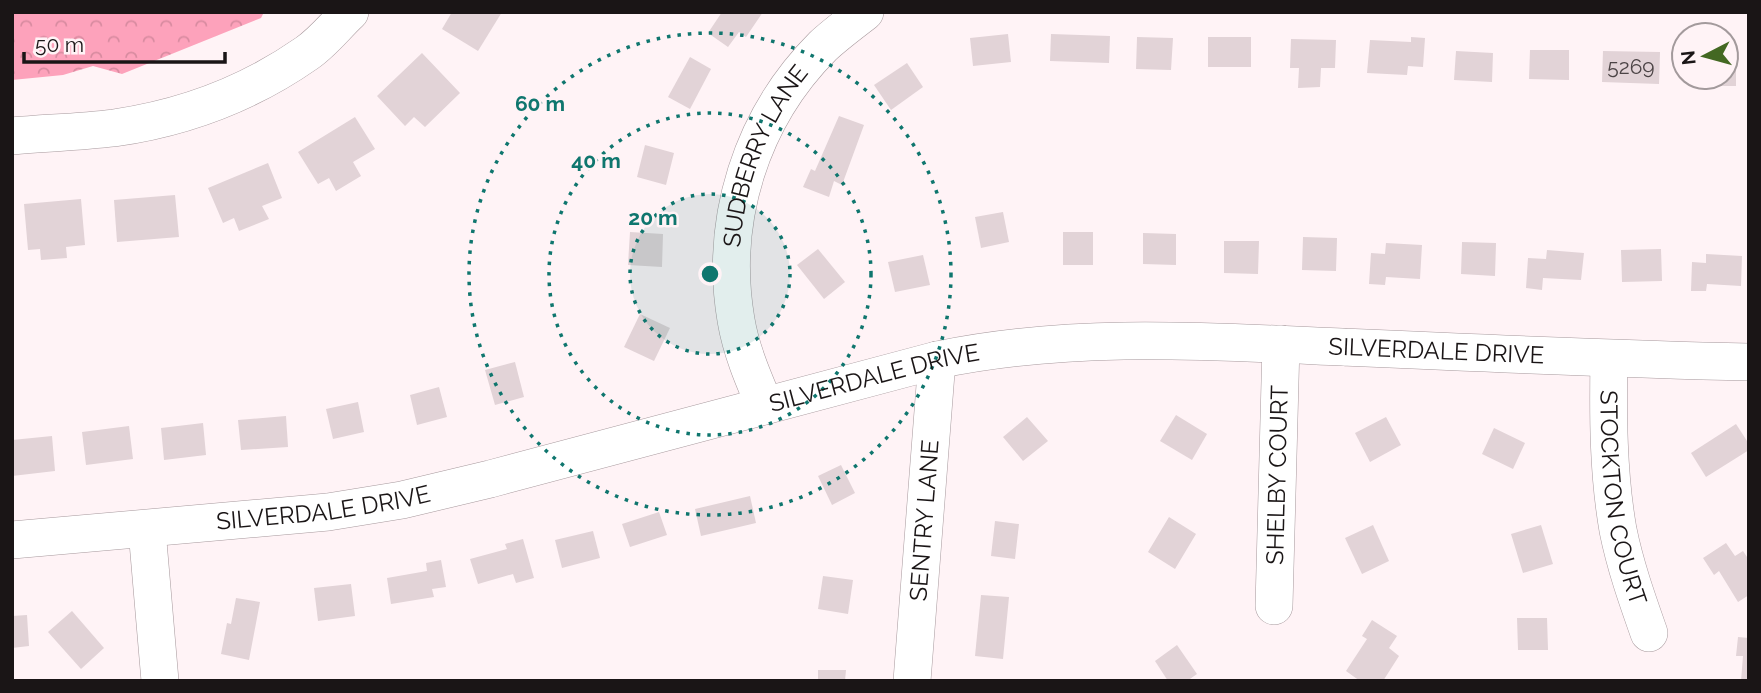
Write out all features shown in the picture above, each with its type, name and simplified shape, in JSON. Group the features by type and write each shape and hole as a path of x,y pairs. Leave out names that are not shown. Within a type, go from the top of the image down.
{"street":[{"path":"12,136 113,128 159,120 205,106 262,81 309,51 350,12"},
{"name":"SUDBERRY LANE","path":"765,406 747,365 736,322 731,243 737,199 750,156 769,116 794,79 824,46 864,12"},
{"name":"SILVERDALE DRIVE","path":"12,540 328,512 402,500 937,360 1033,344 1105,340 1281,344 1609,359 1749,362"},
{"name":"SHELBY COURT","path":"1274,606 1281,344"},
{"name":"STOCKTON COURT","path":"1609,359 1610,474 1630,577 1649,633"},
{"name":"SENTRY LANE","path":"912,681 937,360"},
{"path":"147,530 160,681"}],"green space":[{"path":"12,12 264,12 261,18 122,74 93,66 63,75 12,80"}],"building":[{"path":"452,12 502,12 478,51 442,29"},
{"path":"722,12 763,12 746,37 739,32 728,47 708,33"},
{"path":"1008,34 1011,62 973,66 970,38"},
{"path":"1051,34 1110,36 1109,63 1050,61"},
{"path":"1137,37 1173,38 1171,70 1136,69"},
{"path":"1208,37 1251,37 1251,67 1208,67"},
{"path":"1411,37 1425,38 1423,67 1408,66 1407,75 1367,73 1370,40 1411,42"},
{"path":"1291,39 1336,40 1335,68 1321,68 1320,87 1298,88 1299,68 1290,68"},
{"path":"1530,50 1569,50 1569,80 1529,79"},
{"path":"1456,51 1493,53 1492,82 1454,80"},
{"path":"1603,51 1660,52 1659,84 1602,82"},
{"path":"422,53 460,93 425,127 414,117 405,126 377,96"},
{"path":"690,57 711,69 690,109 668,97"},
{"path":"907,63 923,87 891,110 874,85"},
{"path":"839,116 864,125 842,185 834,181 829,197 803,187 811,169 815,171"},
{"path":"355,117 375,149 353,162 361,176 336,191 329,178 318,184 298,152"},
{"path":"645,145 674,153 666,185 637,177"},
{"path":"268,163 282,198 262,206 269,219 239,231 234,218 223,223 208,188"},
{"path":"175,195 179,237 117,242 114,200"},
{"path":"81,199 85,245 66,247 67,258 41,260 40,249 28,250 24,204"},
{"path":"1003,212 1009,242 981,248 975,217"},
{"path":"630,232 663,234 662,267 628,265"},
{"path":"1063,232 1093,232 1093,265 1063,265"},
{"path":"1143,233 1176,234 1176,265 1143,264"},
{"path":"1303,237 1337,238 1336,271 1302,270"},
{"path":"1224,241 1259,241 1258,274 1224,273"},
{"path":"1462,242 1496,243 1495,276 1461,274"},
{"path":"1386,243 1422,245 1420,279 1386,277 1385,285 1369,284 1371,253 1385,254"},
{"path":"818,249 845,282 824,299 797,265"},
{"path":"1661,249 1662,281 1622,282 1621,250"},
{"path":"1547,250 1584,253 1581,280 1543,278 1542,290 1526,288 1528,258 1546,259"},
{"path":"1706,254 1742,256 1741,286 1707,284 1706,291 1691,291 1692,262 1706,263"},
{"path":"923,255 930,285 895,292 888,262"},
{"path":"640,314 670,328 654,361 624,347"},
{"path":"515,362 524,397 495,405 485,370"},
{"path":"439,387 447,417 417,425 410,395"},
{"path":"358,402 364,432 333,439 326,409"},
{"path":"1176,415 1207,434 1192,460 1160,441"},
{"path":"286,416 288,447 241,450 238,420"},
{"path":"1027,417 1048,441 1023,461 1003,437"},
{"path":"1386,417 1401,445 1370,462 1355,433"},
{"path":"203,423 206,455 164,460 161,428"},
{"path":"1736,424 1749,444 1749,450 1706,477 1691,453"},
{"path":"129,426 133,459 86,465 82,432"},
{"path":"1494,428 1525,443 1513,469 1482,454"},
{"path":"52,436 55,471 12,476 12,440"},
{"path":"841,465 855,493 832,505 818,476"},
{"path":"750,496 756,523 701,536 695,509"},
{"path":"659,512 667,535 630,547 622,524"},
{"path":"1169,517 1196,534 1175,569 1148,552"},
{"path":"995,521 1019,524 1015,559 991,556"},
{"path":"1373,525 1389,561 1362,574 1345,538"},
{"path":"1541,525 1553,564 1523,573 1511,534"},
{"path":"593,531 600,558 562,568 555,540"},
{"path":"523,539 534,578 516,583 513,574 478,584 470,559 507,549 505,544"},
{"path":"1726,543 1735,556 1743,551 1749,560 1749,595 1738,602 1719,571 1714,575 1703,558"},
{"path":"441,560 446,587 432,589 434,597 391,604 387,578 427,571 426,563"},
{"path":"823,576 853,580 848,614 818,609"},
{"path":"351,584 355,616 318,621 314,588"},
{"path":"981,595 1009,597 1003,659 975,656"},
{"path":"236,598 260,602 249,660 221,654 227,623 231,624"},
{"path":"72,611 104,648 81,669 48,632"},
{"path":"27,615 29,646 12,648 12,616"},
{"path":"1517,618 1547,618 1548,650 1518,650"},
{"path":"1372,620 1397,636 1389,648 1399,656 1383,681 1360,681 1346,671 1367,639 1362,636"},
{"path":"1738,637 1749,638 1749,681 1741,681 1743,656 1736,656"},
{"path":"1177,645 1197,674 1187,681 1168,681 1155,661"},
{"path":"818,670 846,670 845,681 818,681"}]}
